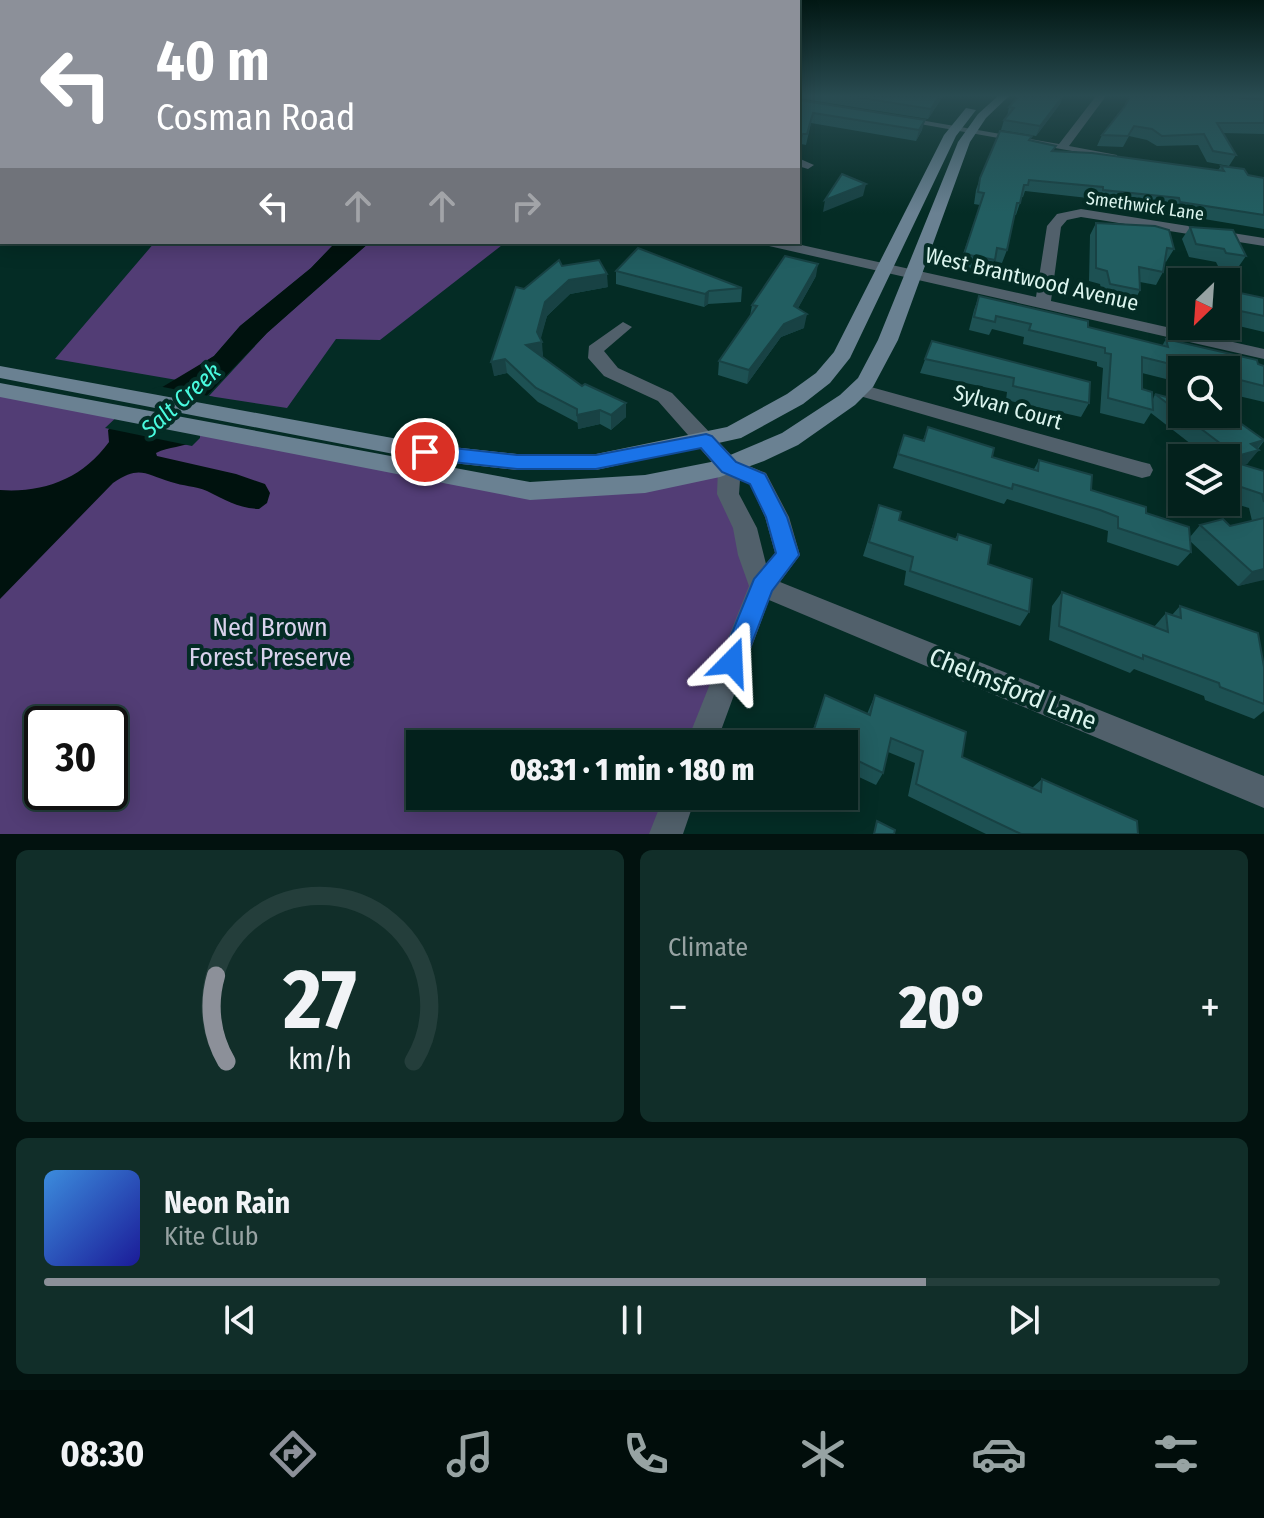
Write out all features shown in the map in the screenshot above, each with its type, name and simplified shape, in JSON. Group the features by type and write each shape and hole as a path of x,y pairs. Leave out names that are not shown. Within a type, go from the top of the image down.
{"main road":[{"path":"0,372 425,452 517,462 596,462 706,441 747,427 823,378 843,354 883,268 959,135"},
{"path":"0,390 207,432 530,491 602,491 729,467 800,435 860,390 875,369 915,275 960,135"}],"street":[{"path":"989,135 1130,159"},
{"path":"1062,148 1072,135"},
{"name":"Smethwick Lane","path":"1043,303 1054,226 1062,217 1081,213 1264,242"},
{"name":"West Brantwood Avenue","path":"778,244 1264,354"},
{"path":"623,327 599,344 595,350 597,358 611,372 665,397 729,467 758,479 777,517 788,555 762,586 706,730"},
{"name":"Sylvan Court","path":"860,390 1142,470"},
{"path":"729,467 728,494 745,528 750,555 762,586"},
{"name":"Chelmsford Lane","path":"762,586 1264,792"},
{"path":"666,834 675,810"}],"green space":[{"path":"153,244 334,244 311,268 240,326 214,356 177,380 55,359"},
{"path":"368,244 503,244 380,340 336,339 287,408 209,396 267,333"},
{"name":"Ned Brown Forest Preserve","path":"0,390 197,433 530,491 729,467 762,586 708,730 406,730 406,810 676,810 666,834 0,834"}],"water":[{"name":"Salt Creek","path":"334,244 368,244 267,333 193,410 196,440 156,453 157,456 236,474 265,484 270,493 267,503 259,509 244,507 198,488 142,473 130,474 113,483 0,599 0,490 47,486 87,466 109,442 108,430 139,401 214,356 240,326 311,268"}],"pier":[{"path":"158,386 214,397 196,413 193,421 200,431 200,438 192,446 105,428 137,398"}],"building":[{"path":"998,135 1025,135 1032,136 1029,140 1056,146 1052,151 1092,153 1224,171 1221,166 1244,169 1248,175 1264,178 1264,215 1180,202 1179,198 1029,180 1028,185 1024,185 1020,203 1017,203 1007,250 997,248 995,260 964,254 984,193 978,192 980,178"},
{"path":"1204,135 1224,135 1236,155 1213,151"},
{"path":"842,174 866,184 825,200"},
{"path":"1096,223 1155,226 1169,230 1174,249 1167,248 1163,272 1139,267 1140,290 1110,284 1107,271 1096,268"},
{"path":"1190,227 1233,230 1246,256 1196,244"},
{"path":"638,248 742,288 705,294 616,271"},
{"path":"785,256 818,264 794,306 807,314 784,324 749,370 719,361 757,306 752,305"},
{"path":"559,260 562,266 599,260 607,274 569,280 545,302 537,332 542,342 526,345 582,386 585,384 626,403 611,415 600,410 577,415 577,409 536,388 505,359 491,362 516,287 524,289"},
{"path":"1240,293 1264,298 1264,316 1240,311"},
{"path":"979,296 1088,321 1088,327 1168,347 1166,339 1240,356 1168,356 1168,363 1142,357 1142,389 1152,392 1153,410 1108,398 1111,354 1105,353 1105,348 1029,330 1031,324 996,316 995,322 974,317"},
{"path":"932,341 1090,382 1089,403 1013,386 1014,378 925,359"},
{"path":"1240,356 1257,360 1264,366 1264,386 1240,380"},
{"path":"1155,394 1168,397 1168,404"},
{"path":"1240,423 1264,440 1251,444 1259,450 1240,455 1240,444 1221,444 1200,428 1240,428"},
{"path":"928,427 994,448 992,457 1038,471 1039,460 1092,475 1091,490 1146,507 1146,513 1189,527 1191,552 1118,528 1118,517 1100,510 1013,484 1012,489 898,454 904,435 924,441"},
{"path":"1240,464 1264,471 1264,502 1262,494 1240,487"},
{"path":"879,505 901,512 899,520 957,540 958,534 991,545 988,564 1032,579 1029,612 910,571 913,557 869,542"},
{"path":"1264,518 1264,569 1252,572 1200,525 1223,519 1230,526"},
{"path":"1062,592 1168,632 1166,613 1181,618 1180,606 1258,633 1264,667 1264,704 1220,687 1219,683 1143,655 1143,659 1059,626"},
{"path":"825,695 870,715 875,695 966,732 962,757 1041,792 1042,779 1137,821 1138,834 1021,834 916,784 923,751 891,738 883,773 858,761 858,730 814,730"},
{"path":"877,821 895,830 894,834 874,834"}],"route":[{"path":"425,452 517,462 596,462 706,441 729,467 758,479 777,517 788,555 762,586 732,662"}]}
